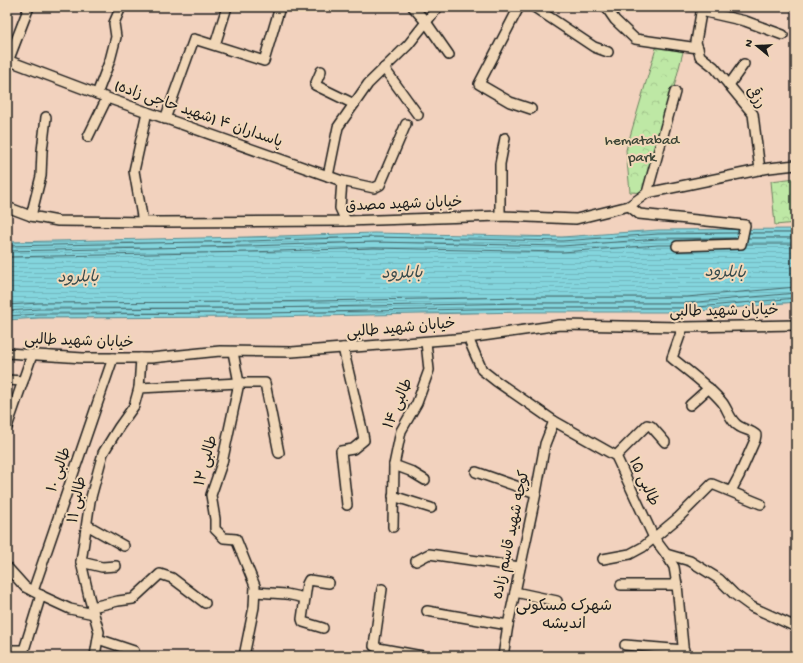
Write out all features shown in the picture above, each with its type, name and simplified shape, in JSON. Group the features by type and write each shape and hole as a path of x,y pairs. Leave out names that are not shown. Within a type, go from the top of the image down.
{"street":[{"path":"7,61 29,7"},
{"path":"97,94 110,60 116,37 114,23 121,7"},
{"path":"215,45 227,7"},
{"path":"165,119 194,39 264,61 280,7"},
{"path":"413,7 426,22 449,55"},
{"path":"328,176 338,127 368,84 408,45 438,7"},
{"path":"520,7 479,84 510,102 531,109"},
{"path":"534,7 594,47 608,52"},
{"path":"606,7 615,20 636,39 698,48 696,42 702,9 745,21 783,35"},
{"name":"رزقی","path":"698,48 700,56 714,67 753,114 760,170"},
{"name":"پاسداران ۴ (شهید حاجی زاده)","path":"7,61 165,119 342,181 374,188 380,185 406,124"},
{"path":"729,85 744,64"},
{"path":"384,68 418,115"},
{"path":"322,71 314,85 354,104"},
{"path":"647,193 675,92"},
{"path":"88,136 107,98"},
{"path":"143,222 134,171 147,112"},
{"path":"31,216 41,176 46,117"},
{"path":"500,216 500,164 505,138"},
{"name":"خیابان شهید مصدق","path":"7,207 31,216 58,222 346,221 500,216 576,219 629,206 647,193 760,170 796,165"},
{"path":"342,181 340,208 346,221"},
{"path":"629,206 639,214 746,225 740,244 676,246"},
{"name":"خیابان شهید طالبی","path":"7,353 83,358 151,358 220,351 292,352 426,342 468,338 560,325 683,328 796,325"},
{"path":"683,328 672,358 708,388 722,403 734,423 741,428 753,432 756,436 731,492"},
{"name":"طالبی ۱۵","path":"468,338 482,370 554,421 616,456 654,538 674,567 684,653"},
{"name":"طالبی ۱۴","path":"392,527 394,465 401,431 417,403 429,370 426,342"},
{"path":"343,348 364,440 353,449 341,451 347,505"},
{"name":"طالبی ۱۲","path":"233,352 239,383 222,463 211,495 215,529 224,538 236,539 255,586 254,607 244,656"},
{"path":"7,427 32,355"},
{"name":"طالبی ۱۰","path":"7,650 24,650 37,593 113,358"},
{"name":"طالبی ۱۱","path":"95,656 99,632 81,562 90,501 103,453 134,406 139,388 141,358"},
{"path":"7,380 23,381"},
{"path":"139,388 265,383 279,453"},
{"path":"690,406 708,388"},
{"name":"کوچه شهید قاسم زاده","path":"503,656 545,444 554,421"},
{"path":"616,456 647,425 651,426 665,442"},
{"path":"394,465 410,471 425,480"},
{"path":"476,472 536,493"},
{"path":"603,559 630,554 643,547 679,517 712,484 761,504"},
{"path":"393,496 431,508"},
{"path":"87,525 124,546"},
{"path":"416,560 429,554 520,567"},
{"path":"666,554 690,561 719,579 734,594 752,607 796,627"},
{"path":"81,562 102,567 116,566"},
{"path":"7,567 25,587 70,609 93,610 118,601 133,599 160,574 172,578 205,603"},
{"path":"323,628 303,622 306,584 309,580 328,583"},
{"path":"621,585 677,585"},
{"path":"382,589 374,646 422,656"},
{"path":"255,592 286,594 305,598"},
{"path":"515,592 556,602"},
{"path":"427,611 508,625"},
{"path":"98,639 134,651"},
{"path":"625,645 684,653"}],"green space":[{"name":"hematabad park","path":"657,45 683,52 647,193 630,192 626,150"},
{"path":"796,178 796,223 775,225 771,181"}],"water":[{"name":"بابلرود","path":"796,229 796,302 688,312 525,312 265,317 39,318 7,320 7,242 374,233 562,237 658,230"}],"district":[{"name":"شهرک مسکونی اندیشه","path":"564,616"}]}
